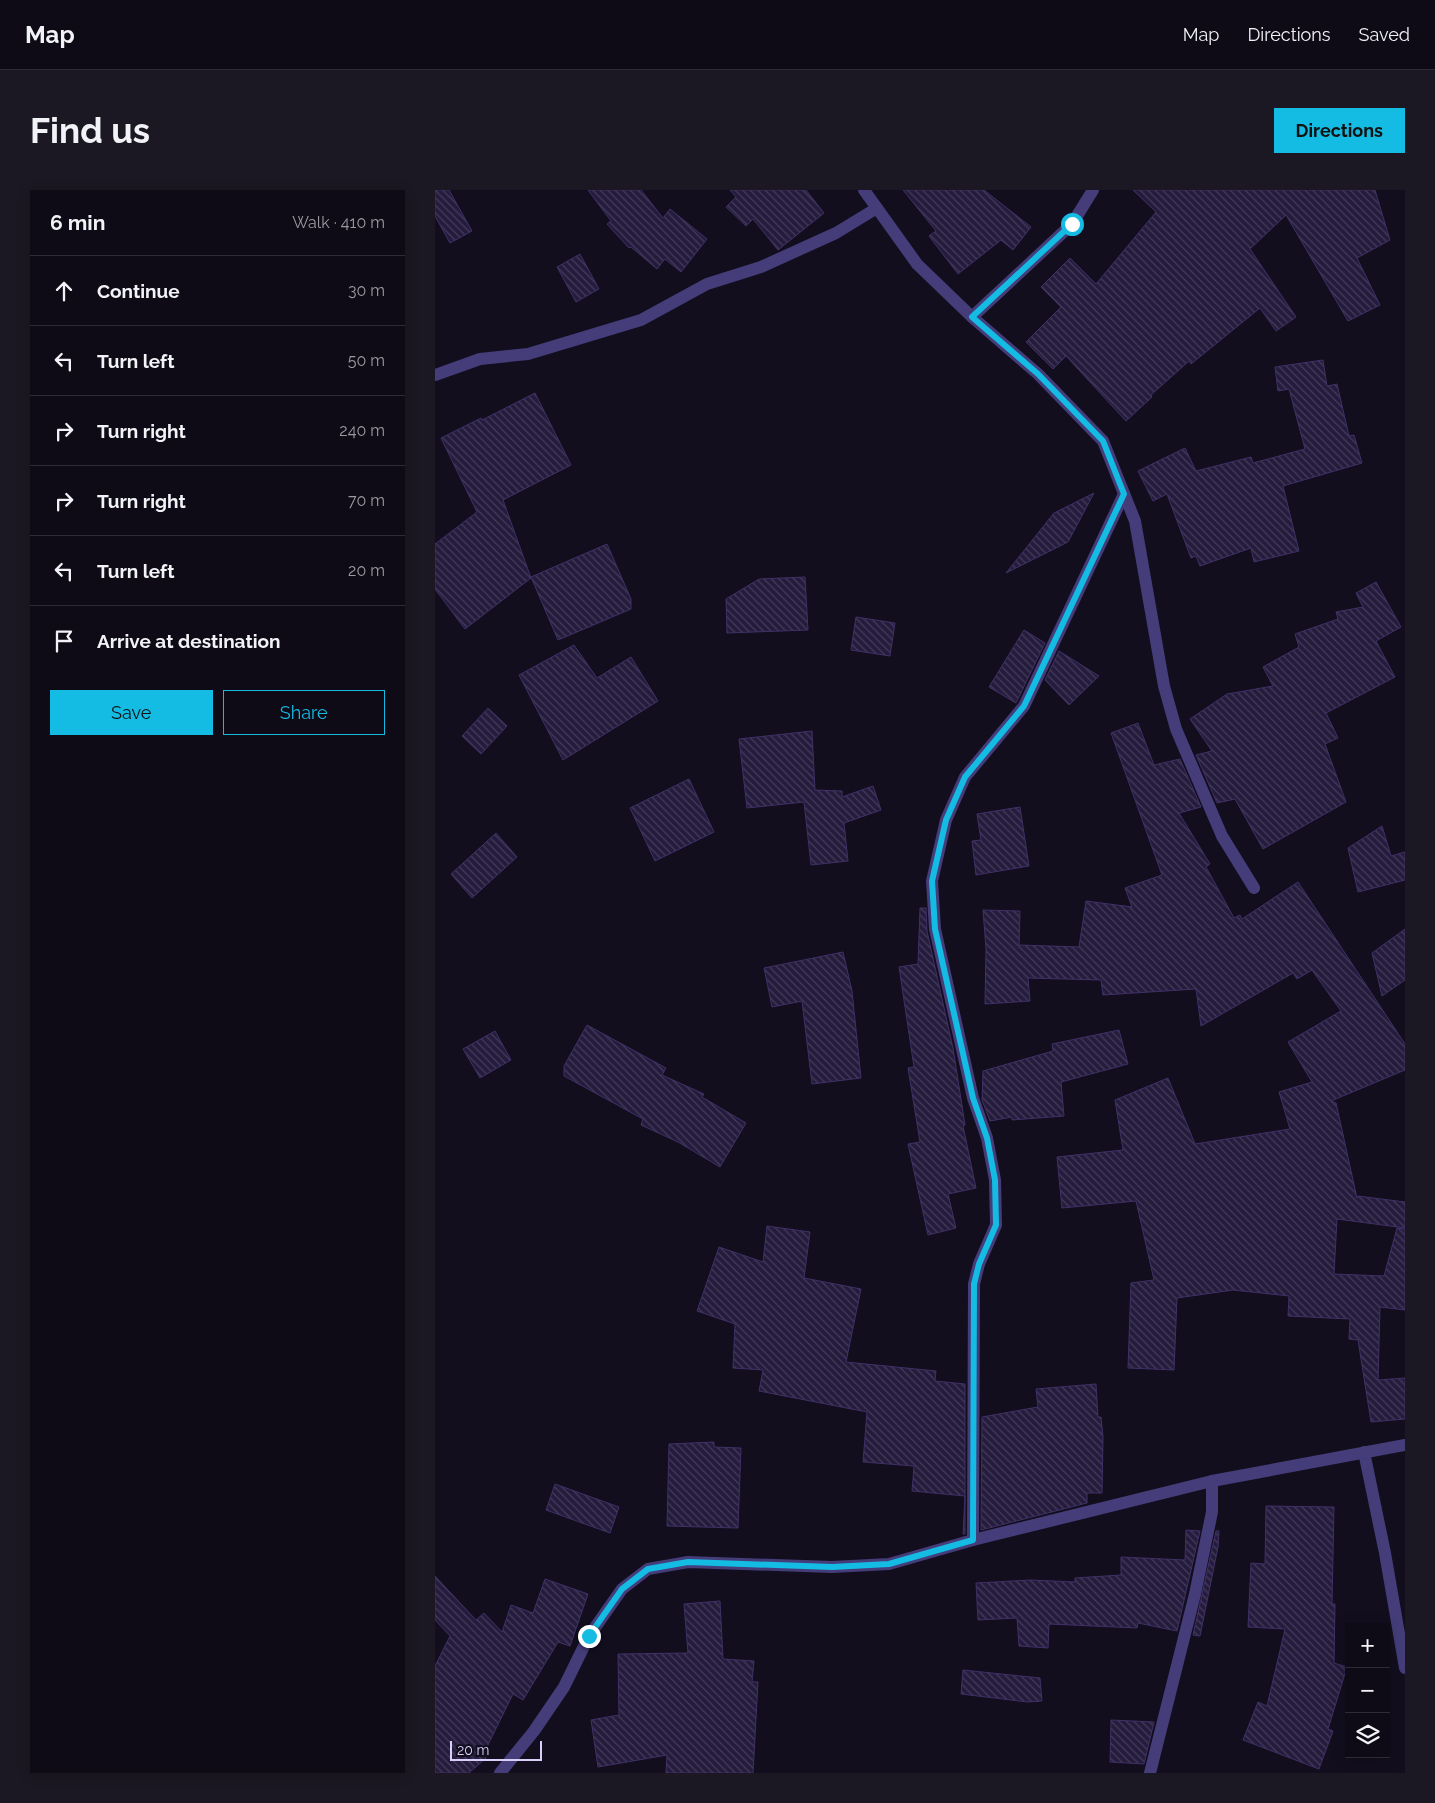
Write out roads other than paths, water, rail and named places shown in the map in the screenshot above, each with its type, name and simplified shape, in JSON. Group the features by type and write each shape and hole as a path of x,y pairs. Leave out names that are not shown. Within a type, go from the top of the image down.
{"street":[{"path":"864,190 917,264 972,317 1038,374 1103,441 1135,521 1164,686 1176,729 1222,836 1254,888"},
{"path":"972,317 1072,224 1093,190"},
{"path":"435,375 480,359 528,354 641,320 707,284 761,267 836,232 877,208"},
{"path":"973,1540 974,1284 979,1264 996,1225 995,1180 987,1138 973,1098 935,929 932,881 946,820 965,777 1024,706 1124,494"},
{"path":"500,1773 534,1731 559,1694 589,1636 622,1589 648,1569 688,1562 832,1567 889,1564 973,1540 1212,1481 1405,1445"},
{"path":"1365,1452 1405,1668"},
{"path":"1150,1773 1195,1594 1212,1512 1212,1481"}]}
